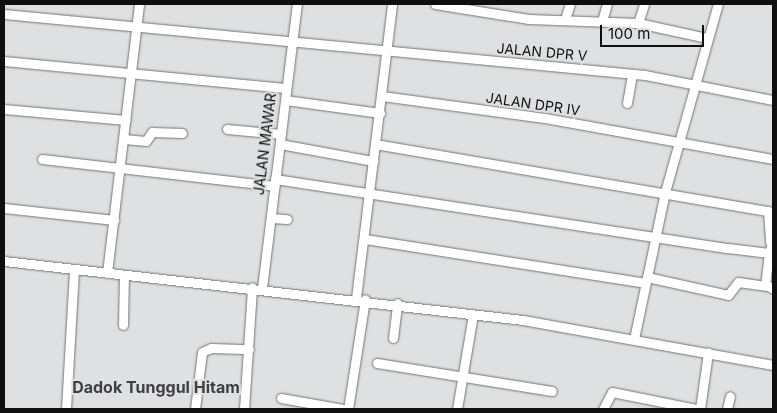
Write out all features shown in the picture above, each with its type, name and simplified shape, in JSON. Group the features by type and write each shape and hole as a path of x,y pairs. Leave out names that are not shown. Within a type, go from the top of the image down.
{"street":[{"path":"107,273 139,4"},
{"name":"JALAN MAWAR","path":"262,288 297,4"},
{"path":"348,409 361,298 369,192 388,50 392,4"},
{"path":"435,4 528,19 638,23 707,38"},
{"path":"565,19 570,4"},
{"path":"602,21 607,4"},
{"path":"638,23 644,4"},
{"path":"634,339 664,192 679,142 693,83 718,4"},
{"name":"JALAN DPR V","path":"4,14 292,38 388,50 632,74 693,83 773,100"},
{"path":"4,61 286,88"},
{"path":"627,104 632,74"},
{"name":"JALAN DPR IV","path":"382,96 679,142 773,159"},
{"path":"285,100 380,113"},
{"path":"4,109 126,120"},
{"path":"227,129 281,134"},
{"path":"124,139 147,141 152,132 182,133"},
{"path":"280,144 373,161"},
{"path":"365,239 646,280 728,295 738,282 770,288 769,253 772,242 769,212 664,192 375,144"},
{"path":"42,159 369,192 769,253"},
{"path":"4,208 114,220"},
{"path":"271,218 287,219"},
{"path":"4,261 74,270 361,298 634,339 773,365"},
{"path":"66,409 74,270"},
{"path":"123,325 124,274"},
{"path":"244,409 252,287"},
{"path":"393,338 397,303"},
{"path":"457,409 472,314"},
{"path":"195,409 202,352 212,348 249,349"},
{"path":"603,409 612,392 654,405 698,409 708,353"},
{"path":"377,364 552,391"},
{"path":"727,409 730,396"},
{"path":"280,398 343,409"}],"district":[{"name":"Dadok Tunggul Hitam","path":"156,387"}]}
